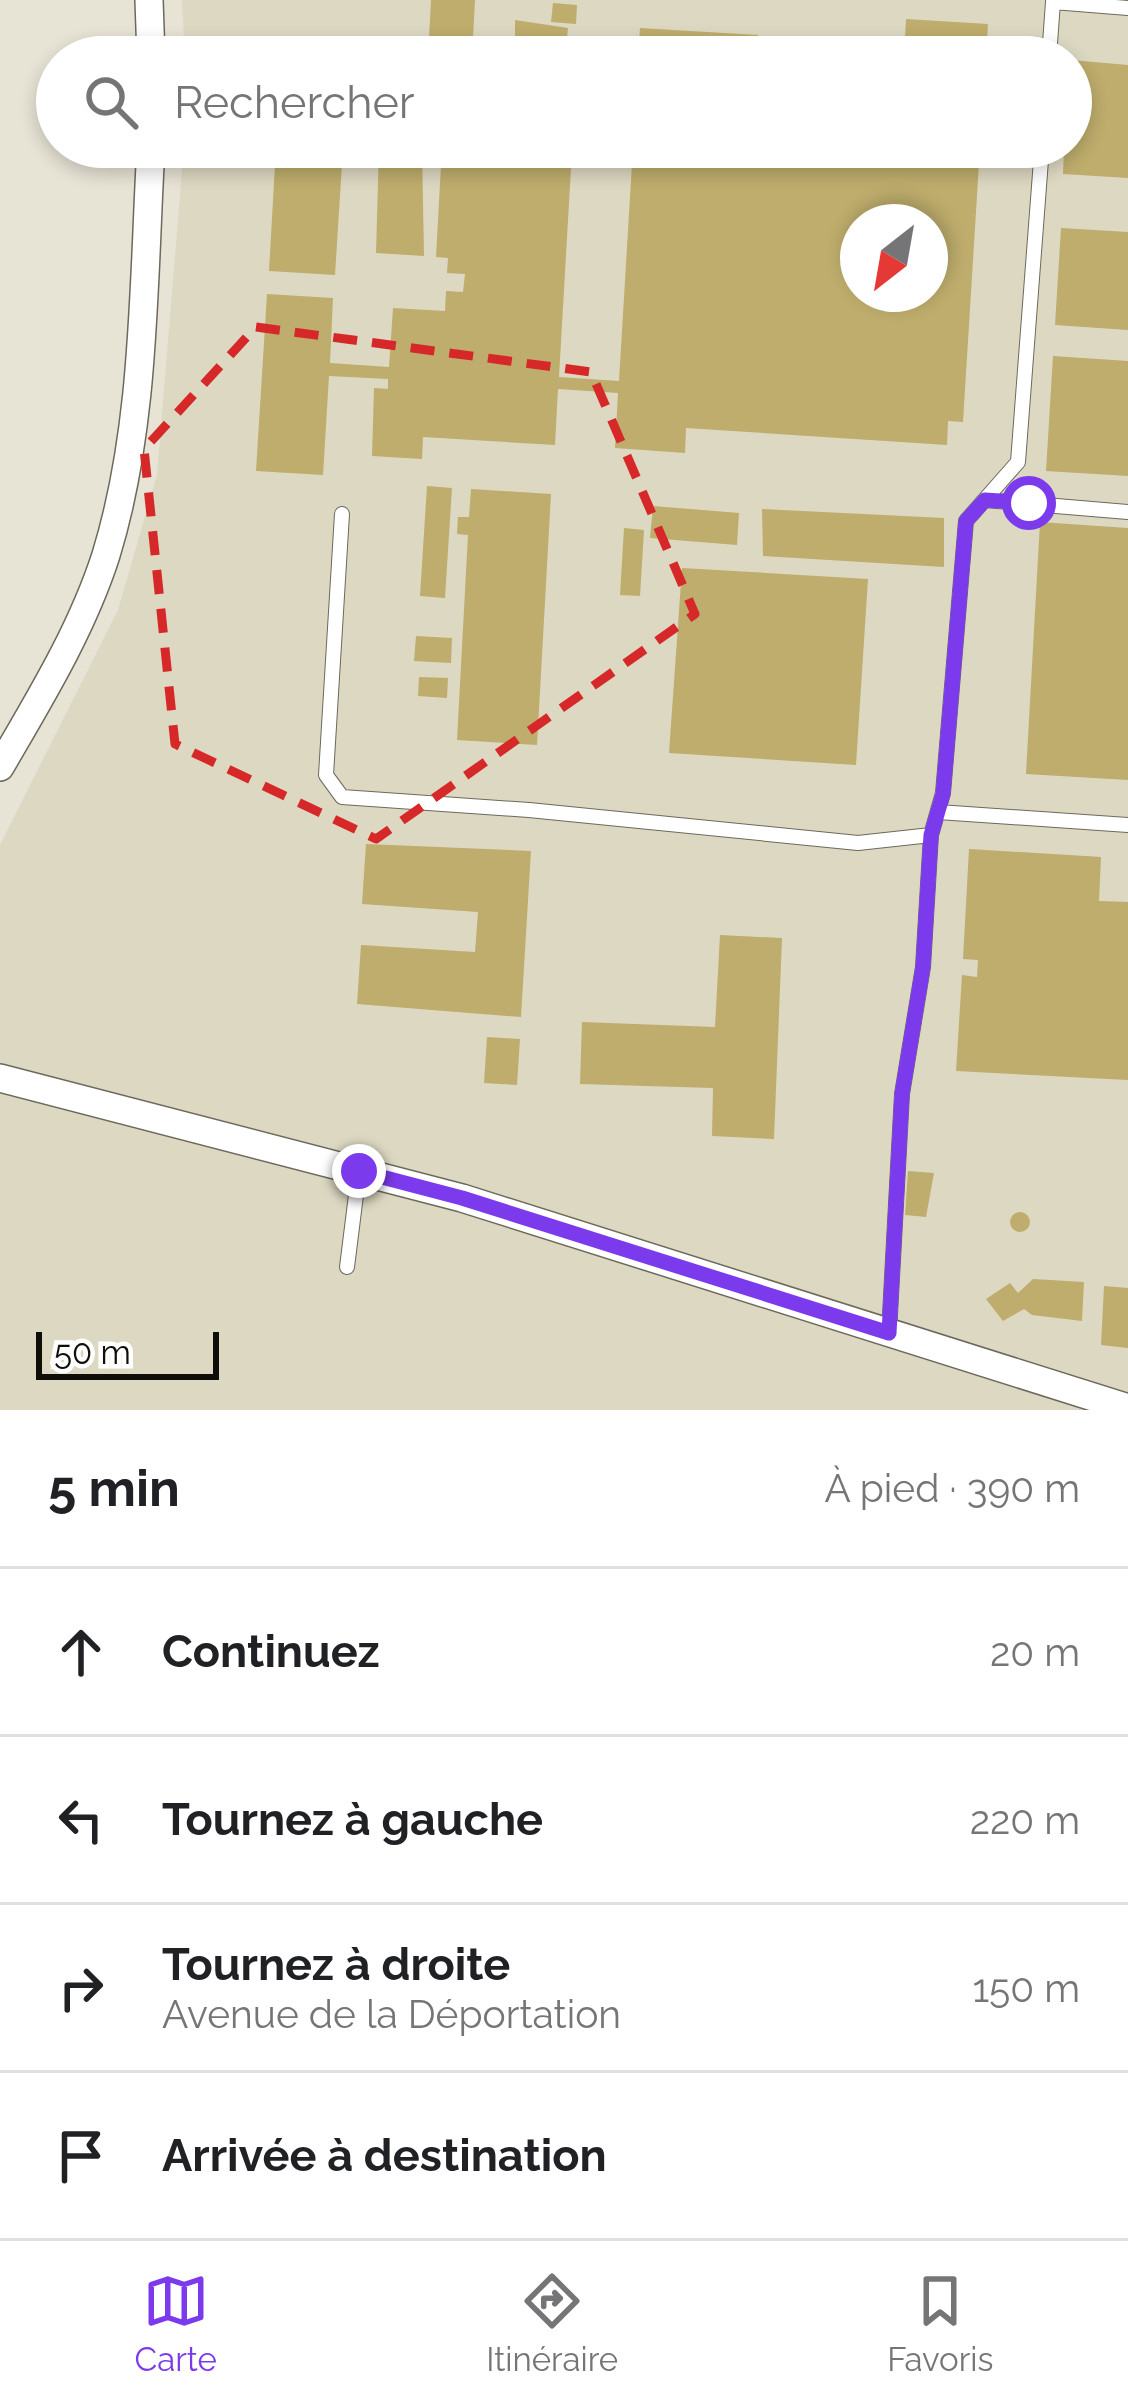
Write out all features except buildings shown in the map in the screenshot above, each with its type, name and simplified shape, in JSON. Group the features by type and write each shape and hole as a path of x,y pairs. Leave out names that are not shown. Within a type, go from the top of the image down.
{"street":[{"path":"149,0 150,36"},
{"path":"0,767 77,624 105,558 119,504 137,375 150,168"},
{"path":"0,1078 485,1205 1128,1408"}],"lane":[{"path":"1051,36 1053,2 1128,8"},
{"path":"889,1333 902,1094 923,967 931,835 943,794 966,521 1018,462 1040,168"},
{"path":"985,500 1128,512"},
{"path":"342,514 326,775 341,797 530,810 858,843 931,835"},
{"path":"938,812 1128,825"},
{"path":"347,1267 359,1171"}],"highlighted area":[{"path":"256,327 591,372 695,614 376,839 175,744 144,449"}],"shaded area":[{"path":"182,0 1128,0 1128,1410 0,1410 0,845 118,610 157,475 182,168 1092,168 1092,36 184,36"}],"route":[{"path":"359,1171 462,1198 889,1333 902,1094 923,967 931,835 943,794 966,521 985,500 1029,503"}]}
